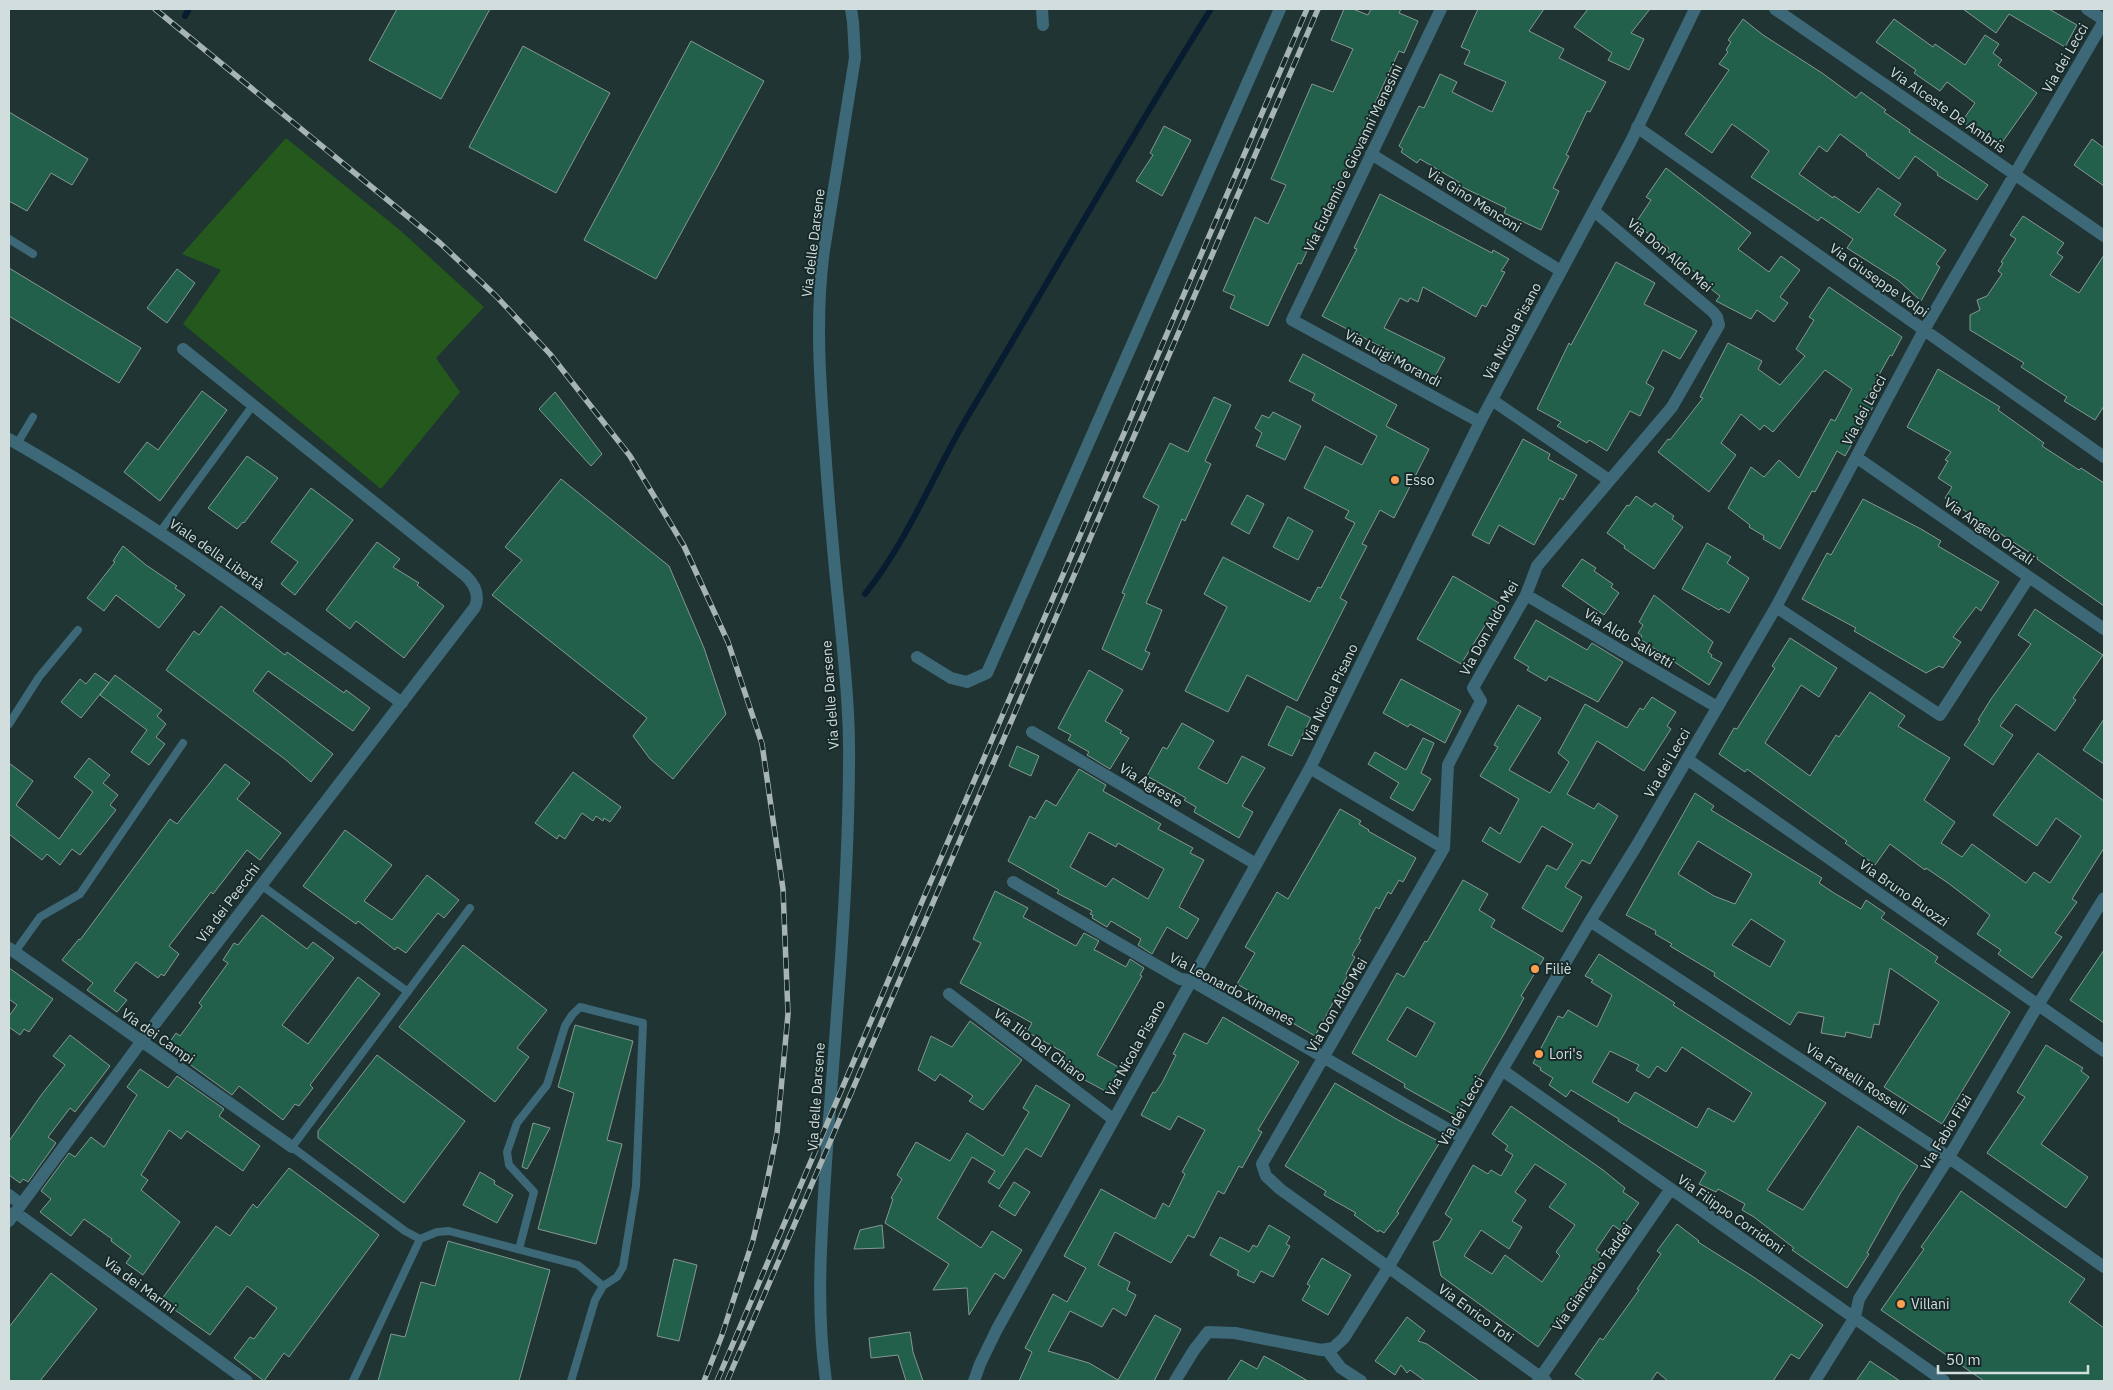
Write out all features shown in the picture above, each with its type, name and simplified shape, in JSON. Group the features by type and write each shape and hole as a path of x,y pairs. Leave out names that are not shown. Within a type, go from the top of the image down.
{"street":[{"name":"Via delle Darsene","path":"826,1381 821,1316 822,1236 850,766 847,686 830,524 819,364 820,279 855,58 851,9"},
{"path":"1042,9 1043,25"},
{"path":"917,657 951,678 967,682 987,672 1280,9"},
{"name":"Via Eudemio e Giovanni Menesini","path":"1292,320 1441,9"},
{"name":"Via Nicola Pisano","path":"974,1381 997,1329 1190,980 1310,768 1480,422 1594,211 1695,9"},
{"name":"Via Alceste De Ambris","path":"1775,9 2104,236"},
{"path":"2087,9 2104,20"},
{"name":"Via dei Lecci","path":"1327,1350 1333,1348 1344,1338 1388,1268 1590,921 1638,845 1776,607 1924,330 2104,20"},
{"name":"Via Giuseppe Volpi","path":"1637,128 2104,457"},
{"name":"Via Gino Menconi","path":"1371,154 1561,271"},
{"name":"Via Don Aldo Mei","path":"1388,1268 1269,1180 1263,1170 1263,1161 1325,1057 1444,848 1448,765 1481,701 1473,688 1526,595 1537,566 1672,407 1719,325 1713,312 1594,211"},
{"name":"Via Luigi Morandi","path":"1292,320 1480,422"},
{"path":"183,349 253,405"},
{"path":"1492,400 1609,480"},
{"name":"Via dei Peecchi","path":"15,1212 141,1042 402,703 477,602 477,592 466,576 253,405"},
{"name":"Viale della Libertà","path":"13,442 108,498 160,532 402,703"},
{"name":"Via Angelo Orzali","path":"1856,457 2104,629"},
{"path":"1776,607 1940,715 2030,577"},
{"name":"Via Aldo Salvetti","path":"1526,595 1717,707"},
{"name":"Via Agreste","path":"1032,732 1256,864"},
{"name":"Via Bruno Buozzi","path":"1687,759 2104,1051"},
{"path":"1310,768 1444,848"},
{"name":"Via Leonardo Ximenes","path":"1013,882 1180,979 1190,980 1463,1138"},
{"name":"Via Fabio Filzi","path":"1815,1381 1855,1317 1859,1298 1950,1157 2038,1005 2104,898"},
{"name":"Via Fratelli Rosselli","path":"1590,921 1950,1157 2104,1267"},
{"name":"Via dei Campi","path":"12,950 292,1146"},
{"name":"Via Ilio Del Chiaro","path":"949,994 1113,1119"},
{"name":"Via Filippo Corridoni","path":"1502,1070 1944,1381"},
{"name":"Via Giancarlo Taddei","path":"1542,1380 1670,1190"},
{"name":"Via dei Marmi","path":"9,1195 15,1212 246,1381"},
{"name":"Via Enrico Toti","path":"1388,1268 1542,1380"},
{"path":"1174,1381 1208,1332 1235,1334 1327,1350 1341,1368 1360,1381"}],"lane":[{"path":"9,240 33,254"},
{"path":"160,532 253,405"},
{"path":"13,442 34,417"},
{"path":"9,724 39,677 78,630"},
{"path":"12,950 40,917 80,894 183,743"},
{"path":"261,885 408,992"},
{"path":"420,1239 405,1231 292,1146 470,908"},
{"path":"519,1249 534,1192 509,1165 507,1152 517,1123 548,1085 565,1026 580,1007 643,1024 636,1186 623,1267 617,1277 603,1286 595,1300 571,1381"},
{"path":"353,1381 420,1239 438,1232 450,1230 578,1265 603,1286"}],"green space":[{"path":"286,138 401,231 484,307 436,358 460,392 381,489 183,324 221,270 182,254"}],"building":[{"path":"397,9 490,9 441,99 369,60"},
{"path":"1344,9 1353,9 1368,15 1371,9 1401,9 1399,13 1418,21 1404,53 1399,51 1354,149 1358,151 1350,167 1348,166 1301,264 1298,263 1268,326 1230,308 1235,296 1223,291 1255,217 1268,224 1286,185 1271,179 1312,84 1333,92 1353,49 1331,40"},
{"path":"1478,9 1544,9 1529,31 1564,49 1559,58 1606,82 1590,112 1587,111 1566,155 1569,156 1553,188 1559,191 1541,230 1504,213 1506,208 1458,185 1459,182 1420,159 1417,163 1401,152 1403,149 1399,146 1419,106 1424,108 1440,74 1457,82 1452,92 1492,112 1506,82 1464,64 1470,51 1461,47"},
{"path":"1588,9 1650,9 1631,33 1644,39 1629,70 1608,60 1612,53 1574,27"},
{"path":"1963,9 2049,9 2077,25 2065,47 2009,14 1996,33"},
{"path":"1743,19 1763,35 1822,73 1856,98 1861,92 1886,110 1884,112 1910,130 1909,132 1988,185 1977,200 1937,175 1938,173 1915,156 1899,179 1840,134 1827,152 1819,146 1799,174 1833,198 1834,196 1859,213 1878,188 1901,204 1894,215 1946,250 1936,264 1940,267 1921,301 1899,281 1847,248 1853,239 1821,217 1818,221 1751,177 1769,151 1732,124 1712,153 1685,134 1729,70 1719,64 1728,52 1726,50 1731,42 1728,40"},
{"path":"1894,19 1933,47 1935,44 1965,65 1985,35 1999,44 1993,53 2002,60 1998,65 2037,93 2001,144 1993,138 1990,142 1962,121 1975,103 1947,82 1940,91 1914,73 1916,70 1876,42"},
{"path":"691,41 764,81 656,279 584,240"},
{"path":"523,46 610,93 556,193 469,147"},
{"path":"9,112 88,159 72,185 51,173 27,211 9,201"},
{"path":"1164,126 1191,140 1162,196 1136,181 1153,155 1150,153"},
{"path":"2092,139 2104,148 2104,186 2074,165"},
{"path":"1666,168 1751,233 1738,249 1769,272 1781,256 1800,270 1780,297 1788,303 1774,322 1757,310 1751,319 1716,301 1720,296 1694,276 1696,273 1667,251 1669,248 1635,224 1651,200 1646,197"},
{"path":"1380,194 1492,253 1493,250 1509,259 1501,271 1505,272 1486,307 1482,305 1476,317 1423,287 1418,302 1410,298 1408,302 1400,298 1384,328 1445,358 1433,380 1393,358 1395,354 1322,316 1357,249 1354,248"},
{"path":"2023,216 2064,243 2057,253 2063,257 2050,275 2079,293 2104,255 2104,406 2095,420 2064,401 2067,397 2021,367 2024,363 1970,330 1970,315 1980,310 1977,300 1987,296 2002,274 1998,271 2003,263 2001,262 2016,239 2010,235"},
{"path":"1616,262 1655,283 1644,304 1697,331 1680,359 1663,350 1646,383 1654,388 1640,416 1630,411 1607,451 1589,440 1587,443 1557,426 1561,422 1537,409 1569,343 1571,345"},
{"path":"9,268 141,348 119,383 9,316"},
{"path":"177,269 195,283 167,323 147,308"},
{"path":"1829,287 1902,337 1864,402 1873,407 1845,456 1837,451 1815,492 1812,491 1780,549 1763,539 1764,536 1749,527 1750,525 1728,508 1751,467 1764,477 1779,460 1799,478 1831,419 1835,421 1852,389 1825,370 1773,432 1764,425 1760,430 1741,414 1721,443 1736,455 1709,492 1658,452 1668,439 1670,440 1703,398 1700,397 1728,343 1762,361 1758,369 1780,385 1805,356 1796,349 1814,320 1809,317"},
{"path":"1303,354 1397,405 1386,426 1429,449 1394,518 1380,510 1362,544 1367,546 1340,598 1347,602 1297,701 1247,675 1228,712 1185,691 1227,607 1204,594 1223,557 1310,602 1318,587 1321,588 1355,523 1345,518 1349,511 1304,488 1325,446 1362,465 1377,436 1312,400 1315,394 1289,381"},
{"path":"1938,369 2000,407 1998,410 2044,443 2042,446 2079,470 2081,468 2104,483 2104,606 2038,558 1945,498 1952,487 1938,478 1948,461 1945,460 1951,452 1907,427"},
{"path":"202,391 227,410 160,501 124,472 147,442 158,450"},
{"path":"555,392 602,454 591,466 539,409"},
{"path":"1214,397 1231,405 1205,461 1211,464 1185,521 1182,519 1146,603 1162,610 1145,651 1150,653 1142,670 1102,649 1125,594 1122,593 1159,506 1143,497 1170,443 1188,452"},
{"path":"1273,412 1301,426 1285,460 1256,446 1262,433 1255,428 1262,415 1269,418"},
{"path":"1523,439 1550,454 1548,459 1577,475 1563,500 1560,498 1534,545 1499,525 1489,544 1472,535"},
{"path":"247,456 278,478 244,523 237,529 208,508"},
{"path":"561,479 669,566 704,648 726,714 673,779 650,759 633,736 647,718 492,595 522,560 505,547"},
{"path":"311,488 353,520 295,595 281,584 298,562 271,542"},
{"path":"1247,495 1264,504 1249,534 1231,524"},
{"path":"1636,496 1652,507 1655,503 1674,516 1672,519 1683,527 1654,569 1624,548 1625,546 1607,533 1627,505 1629,506"},
{"path":"1863,499 1941,541 1938,546 1999,582 1981,611 1976,607 1953,637 1961,642 1943,668 1939,666 1926,673 1854,631 1856,628 1802,599 1827,553 1831,555"},
{"path":"1288,517 1313,531 1298,560 1273,547"},
{"path":"377,542 400,559 393,567 419,583 417,585 444,606 404,658 356,621 350,629 326,610"},
{"path":"1707,543 1731,557 1727,563 1749,578 1729,613 1721,608 1719,610 1682,589"},
{"path":"123,546 146,565 177,586 175,588 185,595 159,628 116,595 104,611 87,598 115,562 113,561"},
{"path":"1582,559 1596,568 1594,571 1613,584 1611,587 1619,593 1604,615 1562,586"},
{"path":"1453,576 1499,603 1461,664 1417,639"},
{"path":"1654,595 1713,642 1708,652 1712,655 1711,657 1722,663 1709,685 1640,639 1642,636 1638,633 1643,625 1639,622"},
{"path":"221,606 285,655 287,652 344,693 346,690 370,708 353,731 268,671 253,691 333,754 311,782 286,760 166,670 194,631 199,635"},
{"path":"2035,609 2103,655 2073,698 2076,700 2055,731 2016,704 2000,726 2013,735 1993,765 1964,745 1980,721 1978,720 1991,699 2031,644 2018,635"},
{"path":"1536,620 1587,650 1592,643 1623,662 1598,702 1549,676 1546,681 1527,670 1529,667 1514,658"},
{"path":"1790,638 1837,668 1819,697 1801,685 1765,743 1810,776 1836,735 1839,737 1870,692 1905,716 1898,726 1950,758 1924,800 1955,822 1941,843 1962,857 1972,844 2026,883 2034,872 2050,883 2081,836 2056,818 2037,846 1993,815 2038,753 2104,801 2104,848 2072,899 2077,902 2055,933 2062,937 2032,978 1998,954 2001,950 1977,934 1990,915 1948,883 1926,868 1925,870 1890,844 1875,865 1845,843 1847,841 1747,769 1745,772 1719,754 1734,728 1737,729 1775,668 1772,666"},
{"path":"1089,670 1123,690 1105,721 1122,731 1120,733 1129,738 1110,769 1087,755 1089,752 1068,740 1071,735 1058,728"},
{"path":"95,673 109,683 81,718 61,702 80,679 86,684"},
{"path":"115,675 162,710 157,716 166,724 156,737 165,744 149,765 131,752 147,730 100,695"},
{"path":"1401,679 1461,711 1445,743 1410,724 1408,727 1383,713"},
{"path":"1652,697 1676,712 1667,726 1671,729 1644,771 1597,741 1567,794 1594,809 1598,803 1618,816 1590,864 1582,860 1565,887 1582,897 1562,932 1522,908 1547,865 1557,870 1573,844 1542,826 1520,863 1482,841 1490,827 1500,834 1519,799 1480,776 1498,747 1494,745 1518,705 1541,718 1509,770 1550,793 1569,762 1558,753 1585,704 1627,728 1640,708 1643,710"},
{"path":"1287,706 1311,718 1292,756 1268,745"},
{"path":"2104,719 2104,764 2083,750"},
{"path":"1182,723 1214,741 1198,768 1227,784 1242,756 1265,768 1242,806 1253,812 1239,838 1194,812 1196,807 1184,800 1186,798 1147,776 1163,747 1167,749"},
{"path":"1423,738 1434,743 1421,773 1431,779 1413,811 1390,798 1399,783 1368,764 1375,752 1406,770"},
{"path":"1017,746 1039,756 1031,776 1009,766"},
{"path":"89,758 110,775 103,783 118,795 110,805 116,810 80,855 72,849 60,865 47,854 42,860 9,834 9,763 33,781 16,805 59,839 93,792 74,777"},
{"path":"225,764 250,783 237,799 281,833 260,860 247,850 213,894 211,892 169,946 179,954 164,976 161,974 158,978 136,962 114,991 127,1000 117,1012 87,990 93,983 62,960 80,940 170,819 177,824"},
{"path":"1079,769 1106,785 1103,791 1161,824 1158,829 1193,848 1190,853 1204,860 1179,907 1199,919 1187,939 1167,927 1152,954 1138,945 1141,939 1111,921 1107,927 1092,918 1093,915 1090,914 1092,911 1057,893 1059,890 1008,861 1030,816 1035,819 1046,800 1056,806","holes":["1089,832 1116,847 1118,843 1164,869 1148,899 1113,878 1106,887 1070,867"]},
{"path":"573,772 621,807 610,822 604,818 603,821 596,816 593,821 582,813 565,839 559,835 557,839 535,823"},
{"path":"1695,793 1714,806 1711,810 1822,878 1819,883 1834,893 1861,909 1866,900 1885,913 1881,918 1938,957 1935,962 2010,1012 1942,1124 1884,1087 1939,1002 1890,968 1879,1025 1874,1024 1871,1038 1846,1032 1845,1037 1821,1033 1824,1017 1798,1012 1790,1025 1714,976 1715,973 1670,946 1672,944 1655,934 1656,931 1626,915","holes":["1698,841 1752,874 1735,904 1714,896 1678,874","1751,919 1785,941 1770,967 1732,945"]},
{"path":"1340,809 1361,821 1359,824 1368,831 1416,858 1403,882 1399,880 1391,894 1388,892 1379,909 1376,907 1352,955 1355,957 1346,974 1348,975 1315,1036 1248,997 1251,992 1237,984 1255,953 1245,947 1277,892 1288,899"},
{"path":"345,830 392,865 364,901 392,920 427,875 459,900 444,918 438,913 406,953 397,947 395,950 358,921 356,924 303,886"},
{"path":"1463,880 1488,894 1479,910 1495,920 1491,927 1544,958 1521,996 1524,998 1504,1034 1456,1116 1404,1087 1405,1084 1352,1053 1397,973 1404,977 1425,941 1427,942","holes":["1407,1007 1435,1023 1416,1057 1387,1040"]},
{"path":"995,891 1028,908 1023,917 1076,946 1084,933 1099,941 1094,950 1126,967 1130,959 1144,968 1140,975 1142,976 1097,1055 1120,1068 1107,1092 1083,1079 1086,1075 1062,1057 1065,1053 1027,1032 1032,1023 960,983 981,943 973,939"},
{"path":"262,915 307,949 313,942 334,958 282,1025 308,1044 358,977 380,994 310,1085 313,1088 299,1106 295,1104 283,1120 239,1086 232,1095 166,1047 176,1033 180,1036 202,1006 199,1003 228,963 223,960 234,943 238,945"},
{"path":"463,945 547,1010 517,1048 529,1057 495,1102 399,1027"},
{"path":"2104,950 2104,1023 2070,1000"},
{"path":"1599,954 1675,1003 1673,1005 1826,1103 1767,1190 1803,1210 1858,1126 1918,1166 1867,1253 1869,1254 1847,1288 1792,1250 1794,1248 1742,1210 1745,1204 1718,1189 1716,1192 1699,1184 1706,1172 1618,1121 1619,1119 1571,1090 1566,1097 1549,1085 1553,1078 1533,1063 1558,1016 1563,1018 1568,1010 1597,1027 1612,995 1585,976","holes":["1682,1047 1752,1093 1734,1122 1708,1108 1697,1128 1635,1092 1628,1103 1592,1082 1610,1051 1639,1065 1636,1070 1649,1078 1657,1066 1666,1072"]},
{"path":"9,968 53,999 29,1032 24,1029 20,1035 9,1027 9,1016 17,1005 9,999"},
{"path":"1223,1017 1299,1062 1258,1130 1262,1132 1242,1168 1239,1166 1224,1194 1218,1191 1194,1238 1188,1235 1171,1263 1115,1232 1098,1265 1130,1282 1127,1290 1136,1295 1126,1316 1113,1308 1102,1327 1070,1311 1048,1351 1089,1363 1118,1380 1155,1315 1181,1329 1154,1381 1019,1381 1032,1352 1025,1348 1053,1294 1067,1302 1086,1268 1064,1256 1101,1189 1155,1219 1163,1203 1169,1207 1185,1174 1182,1172 1205,1130 1178,1116 1170,1130 1141,1115 1153,1092 1155,1093 1162,1083 1176,1055 1173,1054 1184,1033 1207,1044"},
{"path":"970,1021 1022,1060 983,1110 969,1101 973,1096 940,1074 935,1081 918,1070 931,1036 952,1047"},
{"path":"575,1025 633,1041 607,1140 622,1144 596,1244 538,1229 574,1093 558,1087"},
{"path":"70,1035 110,1066 75,1112 70,1108 48,1137 56,1143 28,1182 23,1179 20,1183 9,1175 9,1141 65,1065 53,1056"},
{"path":"2046,1045 2083,1068 2081,1071 2089,1077 2041,1144 2088,1177 2066,1208 1987,1153 2025,1097 2017,1092"},
{"path":"377,1055 465,1121 404,1203 318,1138 318,1131"},
{"path":"140,1069 168,1088 177,1076 224,1109 219,1116 260,1146 243,1171 187,1131 181,1139 169,1130 141,1175 148,1180 141,1190 180,1222 143,1275 126,1263 131,1256 111,1241 112,1239 84,1219 71,1236 40,1212 51,1199 41,1191 69,1153 75,1157 91,1137 104,1147 137,1095 127,1087"},
{"path":"1335,1083 1440,1142 1397,1212 1399,1213 1384,1233 1379,1230 1378,1232 1354,1215 1356,1213 1324,1195 1326,1191 1285,1166"},
{"path":"1036,1085 1070,1105 1041,1157 1026,1148 999,1189 988,1182 995,1171 972,1157 937,1218 981,1248 992,1231 1022,1250 1004,1279 995,1273 969,1315 967,1288 933,1290 949,1264 885,1223 893,1199 891,1198 902,1179 897,1175 916,1142 950,1161 967,1133 1003,1156 1029,1112 1023,1108"},
{"path":"1511,1106 1603,1170 1625,1188 1623,1192 1639,1203 1620,1230 1613,1225 1596,1250 1603,1255 1538,1347 1441,1276 1433,1242 1439,1240 1452,1219 1445,1214 1473,1165 1488,1174 1491,1170 1501,1176 1513,1155 1505,1150 1508,1146 1492,1134","holes":["1535,1164 1566,1184 1549,1207 1575,1225 1556,1252 1560,1256 1542,1282 1505,1255 1492,1274 1464,1256 1481,1230 1509,1249 1522,1227 1512,1221 1526,1200 1515,1192"]},
{"path":"533,1123 550,1128 527,1169 522,1167"},
{"path":"289,1168 379,1235 289,1357 284,1353 264,1381 234,1358 250,1337 254,1339 277,1308 247,1286 210,1335 161,1300 216,1226 230,1236 253,1204 257,1208"},
{"path":"480,1172 495,1181 494,1184 513,1195 497,1223 463,1205"},
{"path":"1014,1182 1030,1192 1015,1216 999,1206"},
{"path":"1961,1191 2085,1279 2069,1302 2104,1328 2104,1381 1984,1381 1881,1310 1924,1249 1921,1247"},
{"path":"1677,1224 1698,1242 1752,1276 1823,1325 1799,1359 1791,1354 1773,1381 1668,1381 1657,1372 1651,1381 1585,1381 1575,1374 1600,1338 1603,1340 1639,1290 1637,1289 1661,1254 1657,1251"},
{"path":"882,1225 884,1248 854,1249 860,1230"},
{"path":"1269,1225 1290,1237 1286,1244 1290,1246 1273,1277 1261,1271 1254,1283 1237,1275 1239,1271 1210,1255 1220,1237 1249,1252 1253,1245 1257,1247"},
{"path":"448,1241 550,1270 519,1381 378,1381 391,1334 405,1337 421,1282 435,1286"},
{"path":"1322,1258 1351,1275 1328,1315 1302,1300 1310,1286 1307,1284"},
{"path":"674,1259 697,1265 679,1341 657,1336"},
{"path":"51,1273 97,1309 40,1381 9,1381 9,1327"},
{"path":"1407,1317 1425,1331 1418,1341 1427,1344 1479,1381 1425,1381 1410,1370 1407,1373 1401,1365 1395,1375 1375,1361"},
{"path":"910,1332 913,1352 923,1381 906,1381 898,1355 871,1358 869,1338"},
{"path":"1264,1356 1308,1381 1227,1381 1241,1360 1257,1369"},
{"path":"1870,1361 1900,1381 1856,1381"}],"waterway":[{"path":"185,16 189,9"},
{"path":"865,594 895,551 969,414 1211,9"}],"railway":[{"path":"155,9 440,243 496,296 550,354 630,456 684,546 728,642 762,744 783,889 788,1014 777,1133 766,1187 753,1240 722,1335 704,1381"},
{"path":"717,1381 1307,9"},
{"path":"727,1381 1318,9"}],"place":[{"name":"Esso","path":"1395,480"},
{"name":"Filiè","path":"1535,969"},
{"name":"Lori's","path":"1539,1054"},
{"name":"Villani","path":"1901,1304"}]}
